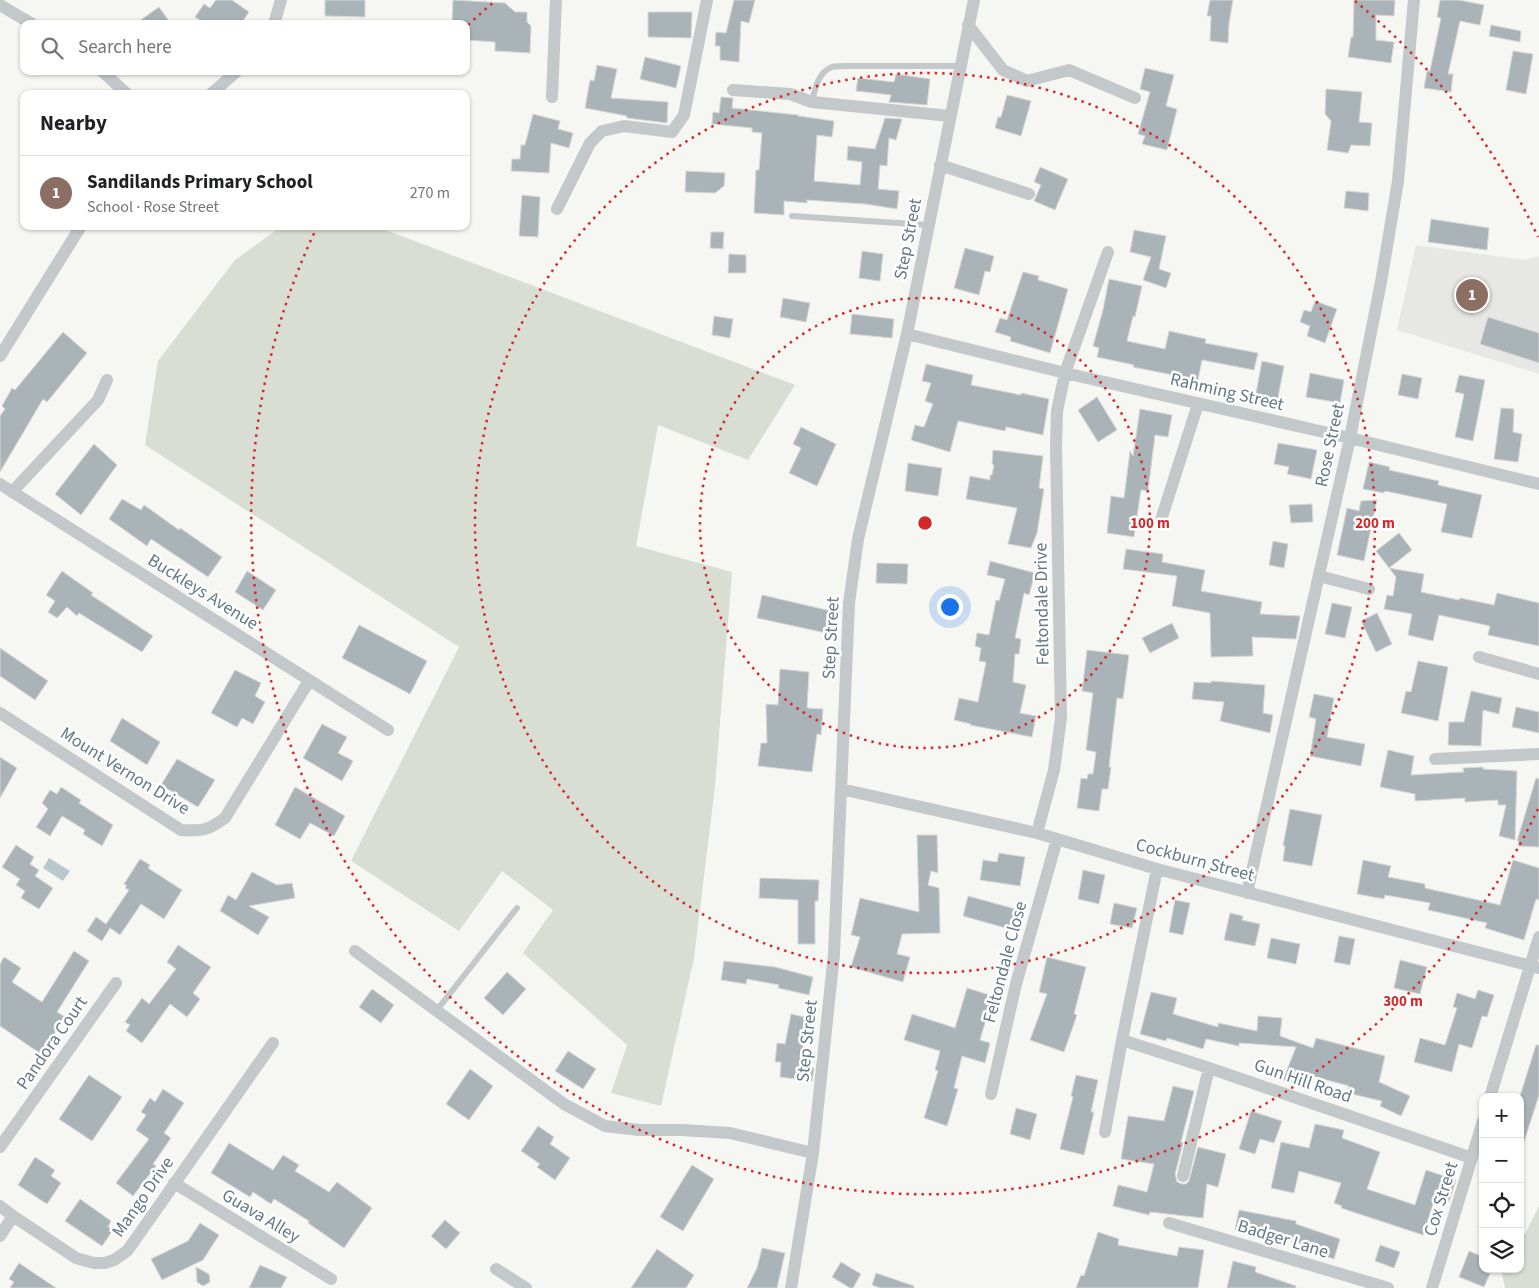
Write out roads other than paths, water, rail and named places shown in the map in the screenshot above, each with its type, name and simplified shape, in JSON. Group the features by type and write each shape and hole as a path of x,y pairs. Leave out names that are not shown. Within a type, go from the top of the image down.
{"street":[{"path":"275,20 281,0"},
{"path":"552,97 556,0"},
{"path":"557,210 590,143 602,131 624,126 672,132 684,115 708,0"},
{"name":"Step Street","path":"791,1288 813,1153 834,954 849,603 858,539 907,334 974,0"},
{"name":"Rose Street","path":"1247,893 1350,438 1381,282 1398,181 1414,0"},
{"path":"0,5 25,20"},
{"path":"968,25 1004,70 1027,81 1069,70 1135,98"},
{"path":"106,75 123,90"},
{"path":"216,90 232,75"},
{"path":"733,90 790,94 812,102 950,116"},
{"path":"940,165 1029,194"},
{"path":"0,356 79,230"},
{"name":"Feltondale Drive","path":"1037,833 1054,770 1061,718 1057,411 1065,373 1108,252"},
{"name":"Rahming Street","path":"907,334 1539,484"},
{"path":"12,492 98,400 107,380"},
{"path":"1160,523 1198,404"},
{"name":"Buckleys Avenue","path":"0,484 388,730"},
{"path":"1319,576 1369,589"},
{"path":"1479,656 1539,674"},
{"name":"Mount Vernon Drive","path":"0,713 181,830 196,831 211,828 225,818 309,681"},
{"path":"1435,759 1539,754"},
{"name":"Cockburn Street","path":"841,790 1037,833 1157,869 1534,967"},
{"name":"Feltondale Close","path":"991,1094 1016,984 1057,839"},
{"path":"1105,1132 1157,869"},
{"path":"1491,1093 1534,967 1539,937"},
{"path":"355,951 564,1104 605,1126 639,1130 730,1133 813,1153"},
{"name":"Pandora Court","path":"0,1147 116,984"},
{"name":"Gun Hill Road","path":"1122,1040 1210,1068 1472,1158"},
{"name":"Mango Drive","path":"0,1206 76,1258 94,1263 105,1263 114,1260 127,1251 272,1043"},
{"path":"1183,1176 1210,1068"},
{"name":"Cox Street","path":"1432,1288 1479,1134"},
{"name":"Guava Alley","path":"174,1183 330,1279"},
{"path":"0,1236 13,1216"},
{"name":"Badger Lane","path":"1169,1223 1388,1288"},
{"path":"496,1269 526,1288"}],"lane":[{"path":"812,102 815,86 820,76 831,67 960,66"},
{"path":"792,216 928,225"},
{"path":"437,1010 517,908"}],"place":[{"name":"Sandilands Primary School","path":"1472,295"}]}
